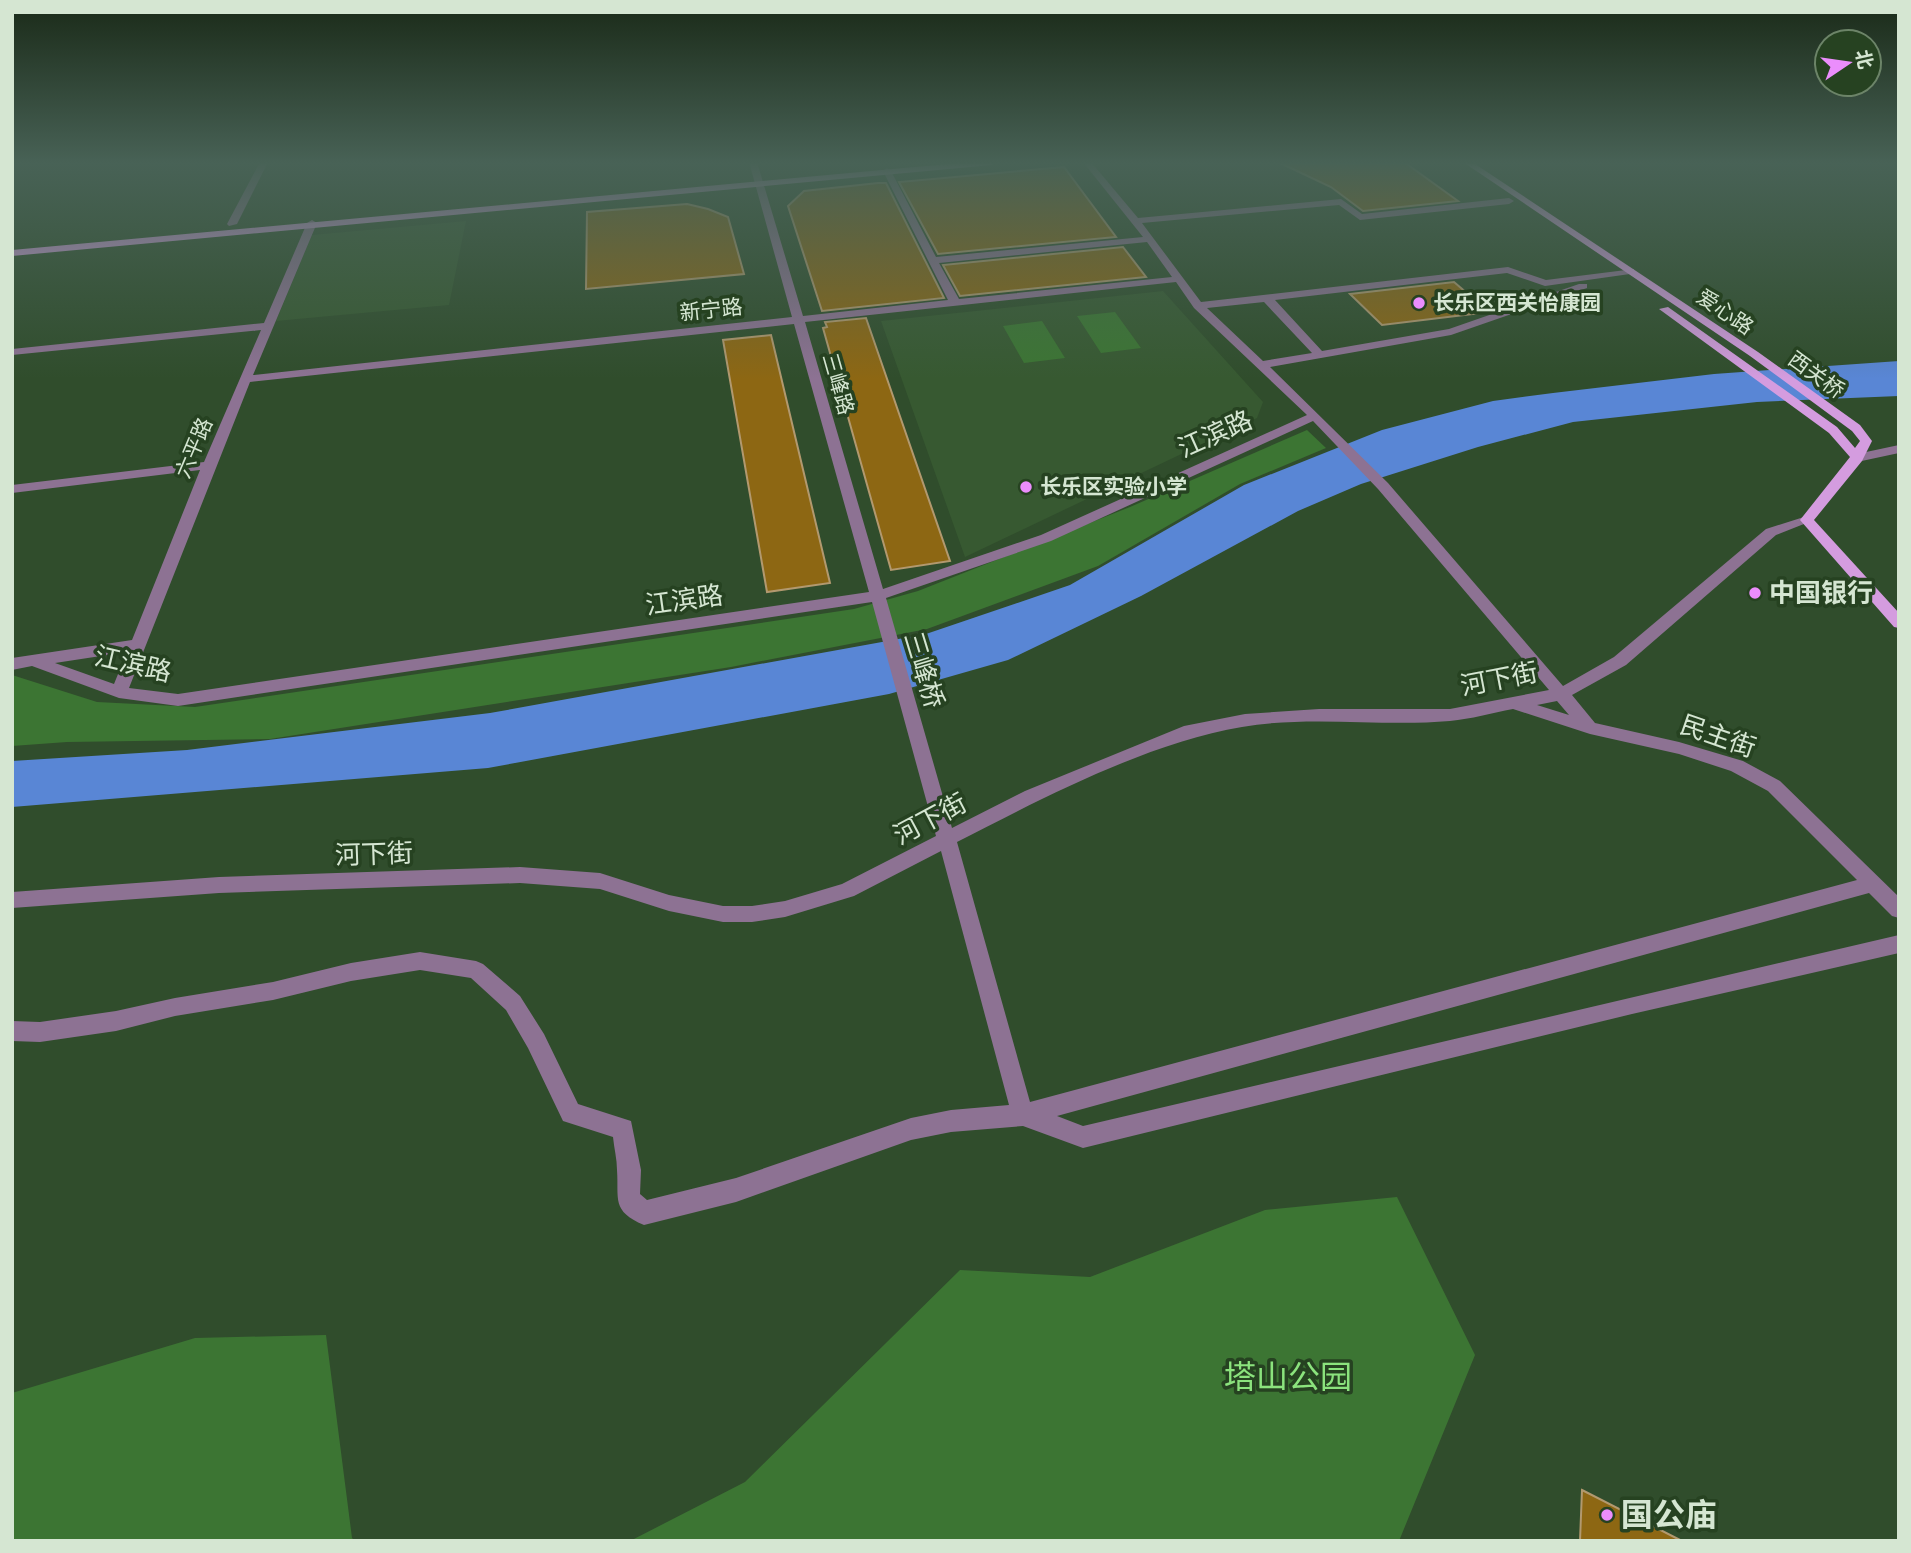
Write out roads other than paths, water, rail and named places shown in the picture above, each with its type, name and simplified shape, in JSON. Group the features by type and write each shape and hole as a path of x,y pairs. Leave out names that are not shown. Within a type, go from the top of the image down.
{"main road":[{"path":"12,246 152,234"},
{"path":"12,253 174,234"},
{"path":"1557,234 1637,290"},
{"name":"爱心路","path":"1575,234 1754,354"},
{"name":"爱心路","path":"1658,305 1735,357"},
{"name":"西关桥","path":"1735,357 1833,430 1857,458 1866,441 1856,428 1754,354"},
{"path":"1857,458 1822,498 1807,520 1899,623"}],"street":[{"name":"六平路","path":"119,692 209,466 307,234"},
{"name":"三峰路","path":"774,234 883,618"},
{"path":"921,234 955,303"},
{"path":"1146,234 1198,306 1315,416 1383,485 1590,728"},
{"path":"934,260 1150,239"},
{"path":"1198,306 1507,270 1545,283 1615,275"},
{"path":"1261,365 1451,332 1630,271"},
{"name":"新宁路","path":"246,379 1179,279"},
{"path":"1267,298 1320,355"},
{"path":"12,352 268,326"},
{"name":"江滨路","path":"33,661 119,692 178,700 877,596 1046,538 1315,416"},
{"path":"1857,458 1899,449"},
{"path":"12,489 209,466"},
{"name":"河下街","path":"12,900 219,886 520,875 600,881 695,909 723,914 752,914 813,902 847,890 1031,796 1184,732 1212,724 1319,715 1450,715 1561,694 1620,661 1771,532 1807,520"},
{"name":"三峰桥","path":"883,618 1023,1115"},
{"name":"江滨路","path":"12,664 136,645"},
{"name":"民主街","path":"1514,704 1590,728 1679,748 1737,766 1774,786 1899,911"},
{"path":"12,1031 40,1032 116,1021 175,1007 272,991 351,972 420,961 476,970 513,1003 536,1041 571,1113 623,1129 629,1170 628,1199 644,1213 736,1190 911,1129 951,1121 1023,1115 1872,884"},
{"path":"1023,1115 1083,1137 1619,1008 1899,944"}],"water":[{"path":"1899,361 1899,396 1757,402 1573,422 1478,447 1361,484 1298,511 1141,596 1008,660 889,694 488,768 12,807 12,761 187,750 490,713 926,634 1070,585 1244,485 1382,430 1493,401 1714,374"}],"place":[{"name":"长乐区西关怡康园","path":"1419,303"},
{"name":"长乐区实验小学","path":"1026,487"},
{"name":"中国银行","path":"1755,593"},
{"name":"国公庙","path":"1607,1515"}],"park label":[{"name":"塔山公园","path":"1288,1377"}]}
